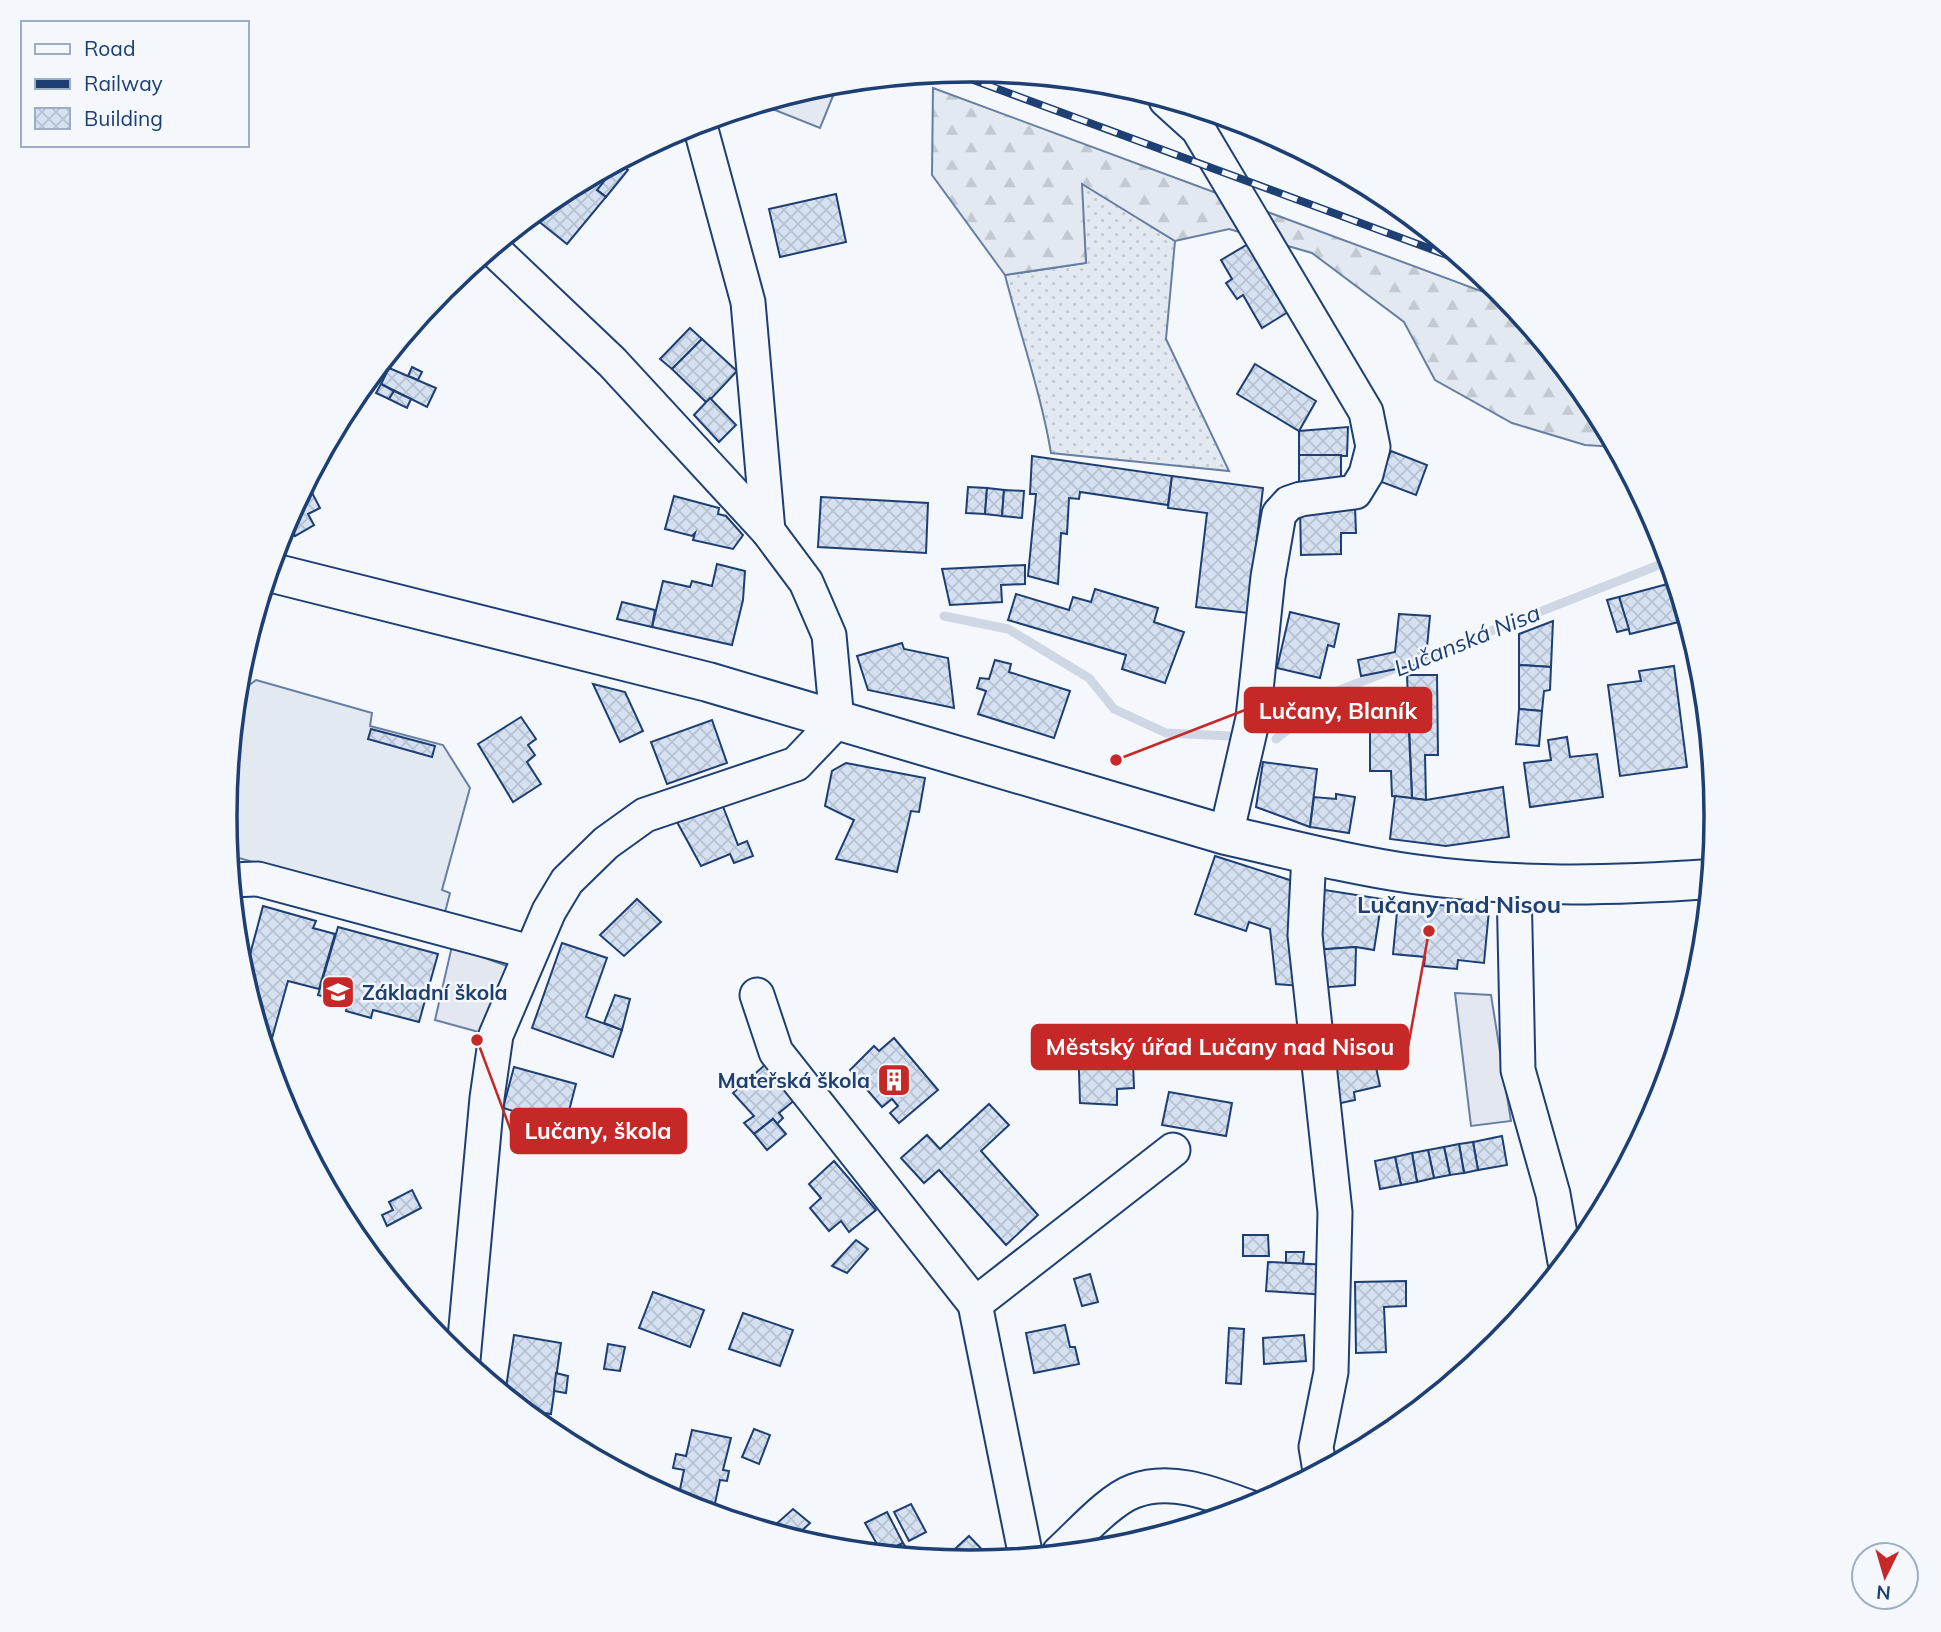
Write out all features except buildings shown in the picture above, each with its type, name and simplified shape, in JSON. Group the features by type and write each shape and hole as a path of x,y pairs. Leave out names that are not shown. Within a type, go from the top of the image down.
{"main road":[{"path":"278,574 708,681 1226,835 1309,854 1412,874 1514,884 1625,886 1701,880"}],"street":[{"path":"1181,113 1198,129 1290,279 1366,412 1373,447 1366,474 1355,492 1301,499 1289,503 1279,514 1268,578 1253,718 1226,835"},
{"path":"702,133 748,302 768,531"},
{"path":"464,1347 487,1098 496,1035 530,952 567,881 606,843 645,815 796,764 837,721 829,635 806,582 768,531 612,362 499,254"},
{"path":"1309,854 1305,935 1335,1212 1331,1372 1317,1447 1319,1461"},
{"path":"240,880 258,879 530,952"},
{"path":"1514,884 1518,1070 1553,1194 1563,1249"},
{"path":"757,995 776,1052 975,1304 1024,1547"},
{"path":"975,1304 1174,1150"},
{"path":"1071,1542 1106,1510 1133,1491 1168,1485 1232,1501"}],"green space":[{"path":"933,88 1484,292 1553,369 1604,446 1585,445 1512,423 1435,380 1404,322 1312,253 1229,229 1175,241 1082,184 1086,263 1005,275 932,175"},
{"path":"833,95 820,128 773,109"},
{"path":"1081,183 1175,241 1166,339 1229,471 1051,453 1036,386 1005,275 1086,263"},
{"path":"256,680 372,713 370,726 443,745 470,788 442,890 450,893 444,916 238,858 238,768 249,685"}],"shaded area":[{"path":"452,946 507,966 486,1034 435,1020"},
{"path":"1455,993 1491,995 1511,1121 1471,1126"}],"waterway":[{"name":"Lučanská Nisa","path":"1417,660 1659,565"},
{"name":"Lučanská Nisa","path":"944,616 1008,629 1089,678 1114,709 1166,733 1230,736"},
{"name":"Lučanská Nisa","path":"1276,739 1335,692 1404,665"}],"railway":[{"path":"980,82 1439,252"}],"place":[{"name":"Lučany, Blaník","path":"1116,760"},
{"name":"Městský úřad Lučany nad Nisou","path":"1429,931"},
{"name":"Základní škola","path":"338,992"},
{"name":"Lučany, škola","path":"477,1040"},
{"name":"Mateřská škola","path":"894,1080"}],"district":[{"name":"Lučany nad Nisou","path":"1459,904"}]}
